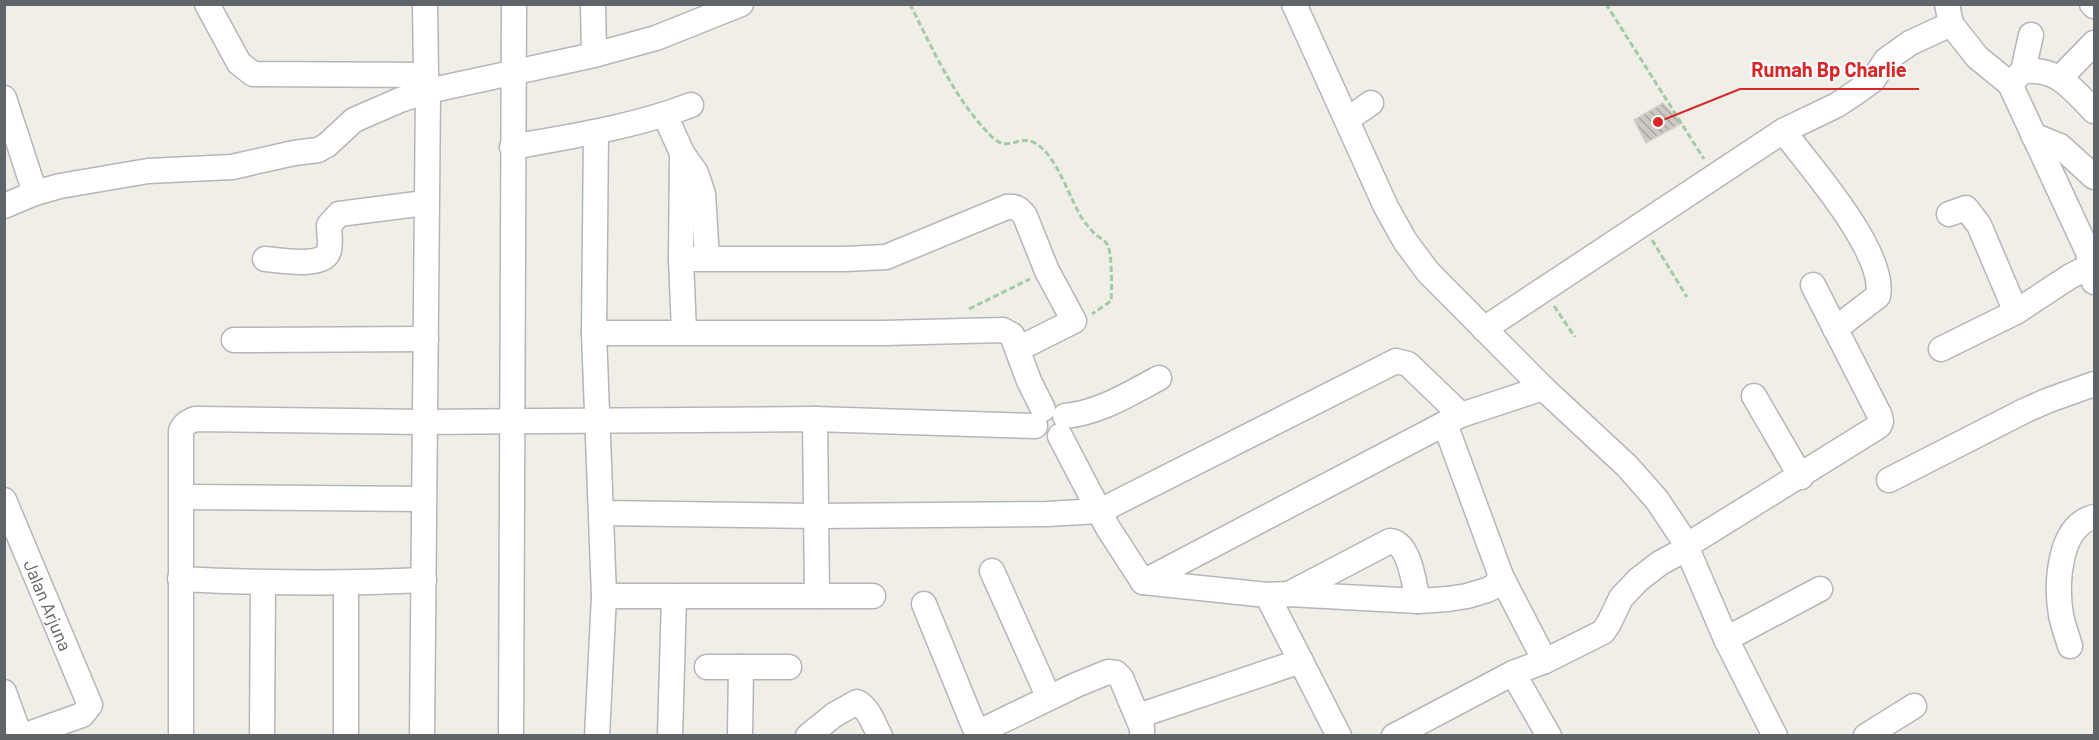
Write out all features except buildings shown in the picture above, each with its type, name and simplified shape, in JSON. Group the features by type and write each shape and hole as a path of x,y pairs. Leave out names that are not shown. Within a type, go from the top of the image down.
{"street":[{"path":"207,4 239,63 253,74 427,83 514,72 594,55 656,38 741,4"},
{"path":"422,735 426,339 425,4"},
{"path":"511,735 514,4"},
{"path":"593,4 594,55"},
{"path":"1294,4 1386,207 1405,241 1428,272 1642,482 1662,507 1687,547 1726,639 1775,735"},
{"path":"1485,329 1783,131 1837,105 1873,80 1886,60 1949,14 1977,57 2016,77 2043,71 2060,78 2094,111"},
{"path":"1941,350 2016,312 2069,277 2093,274 2088,252 2033,135 2016,77 2031,35"},
{"path":"2060,78 2094,43"},
{"path":"4,206 35,193 60,186 148,171 232,167 318,150 327,145 354,120 427,83"},
{"path":"4,98 35,193"},
{"path":"1348,120 1371,103"},
{"path":"512,147 596,133 665,115 691,105"},
{"path":"665,115 682,153 696,173 703,194 707,258"},
{"path":"1783,131 1857,230 1877,272 1880,287 1878,296 1835,329"},
{"path":"596,133 594,333 604,596 597,735"},
{"path":"2033,135 2060,146 2094,177"},
{"path":"682,153 681,259 684,332"},
{"path":"265,259 298,262 320,260 330,250 329,225 339,214 425,203"},
{"path":"681,259 886,257 1010,207 1019,209 1047,271 1074,321 1018,349"},
{"path":"1949,214 1966,208 1979,225 2016,312"},
{"path":"1394,735 1513,673 1545,661 1602,632 1621,598 1638,580 1660,563 1801,477 1879,426 1881,422 1813,285"},
{"path":"594,333 884,333 1003,330 1012,335 1029,381 1108,528 1143,582"},
{"path":"234,340 426,339"},
{"path":"602,513 817,516 1047,514 1100,511 1396,361 1408,364 1453,419 1501,576 1545,661"},
{"path":"181,735 182,431 184,426 195,419 425,422 815,419 1051,422 1082,414 1113,402 1159,378"},
{"path":"1889,480 2024,411 2094,384"},
{"path":"1143,582 1453,419 1544,388"},
{"path":"1754,396 1801,477"},
{"path":"815,419 817,596"},
{"path":"182,497 423,499"},
{"name":"Jalan Arjuna","path":"4,500 13,546 90,705 82,715 22,735"},
{"path":"2070,646 2061,616 2059,595 2061,562 2072,535 2084,522 2094,517"},
{"path":"1278,595 1390,541 1400,544 1408,557 1419,601"},
{"path":"992,571 1049,698"},
{"path":"1143,582 1278,595 1419,601 1477,594 1495,586 1501,576"},
{"path":"180,579 263,584 346,584 424,580"},
{"path":"262,735 263,584"},
{"path":"346,584 346,735"},
{"path":"1726,639 1820,589"},
{"path":"1278,595 1301,661 1339,735"},
{"path":"604,596 873,596"},
{"path":"670,735 674,597"},
{"path":"924,604 977,734 1108,672 1116,673 1121,678 1140,726 1301,661"},
{"path":"707,667 789,667"},
{"path":"740,735 741,667"},
{"path":"1513,673 1549,735"},
{"path":"4,692 22,735"},
{"path":"808,735 855,702 862,704 880,735"},
{"path":"1866,735 1914,706"}],"path":[{"path":"910,4 942,67 964,104 981,126 993,138 1004,144 1025,140 1040,146 1053,162 1085,223 1107,243 1110,253 1110,301 1099,310 1074,321"},
{"path":"1606,4 1715,176"},
{"path":"1642,223 1687,297"},
{"path":"965,311 1047,271"},
{"path":"1542,290 1575,337"}],"place":[{"name":"Rumah Bp Charlie","path":"1658,122"}]}
